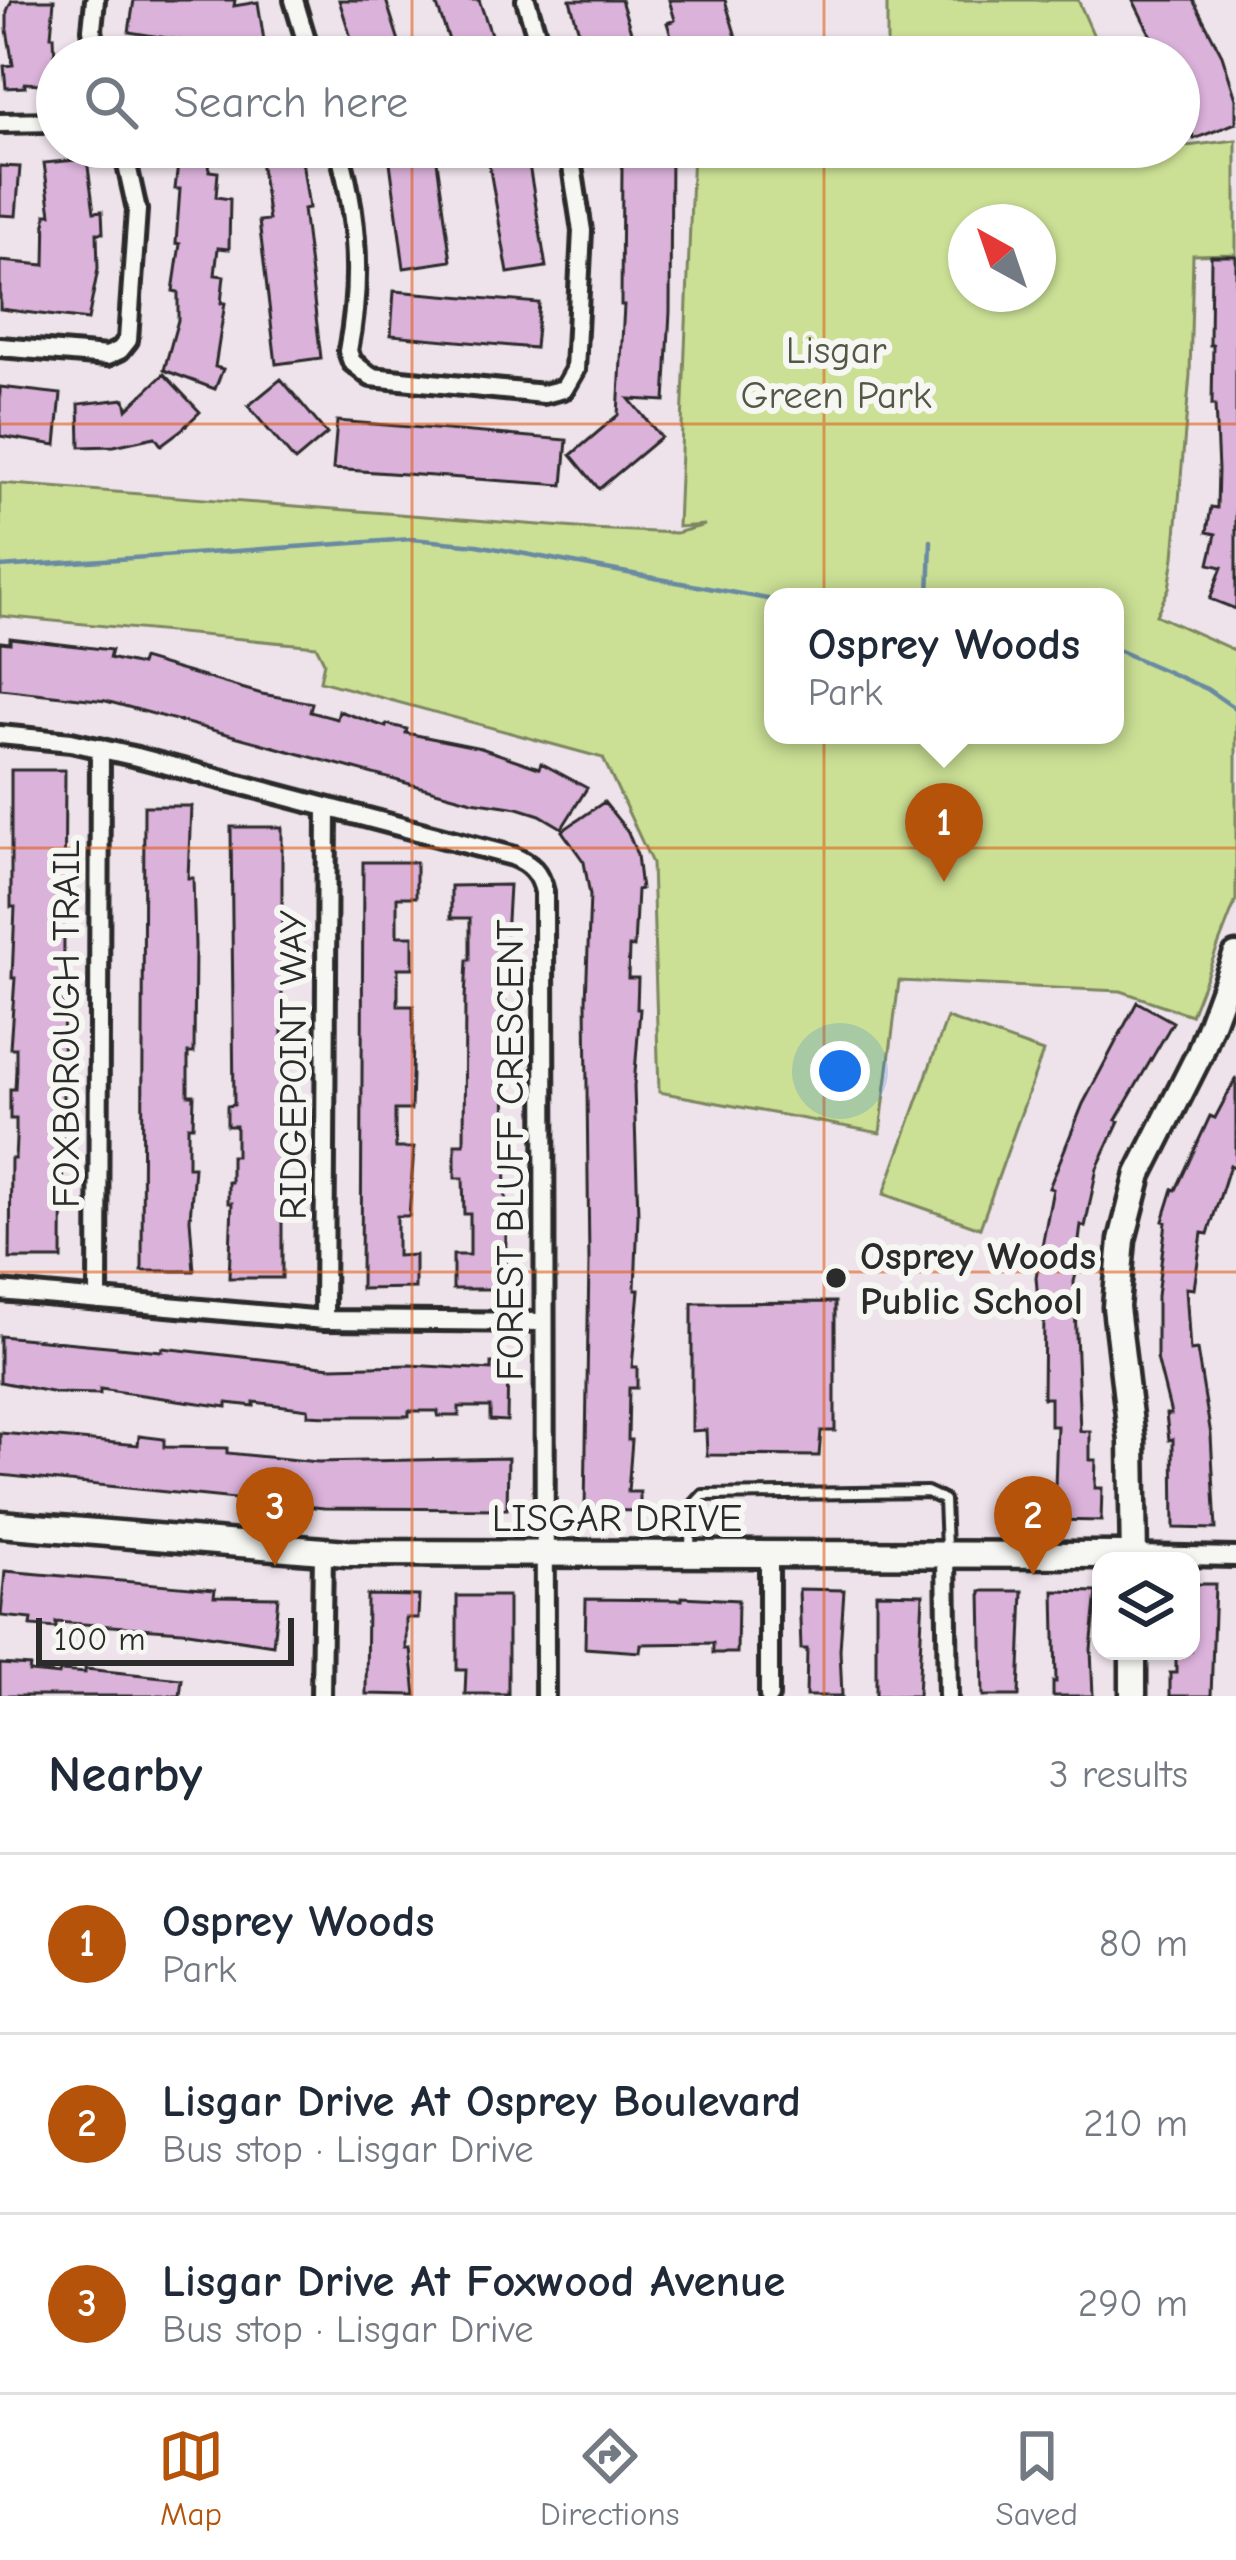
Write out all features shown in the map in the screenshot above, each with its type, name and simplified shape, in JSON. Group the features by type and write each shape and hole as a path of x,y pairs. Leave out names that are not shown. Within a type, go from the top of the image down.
{"street":[{"path":"93,36 95,0"},
{"path":"294,0 305,36"},
{"path":"526,0 537,36"},
{"path":"0,124 36,123"},
{"path":"0,347 107,356 128,340 137,210 128,168"},
{"path":"344,168 358,237 348,351 352,362 371,377 544,394 564,388 574,370 582,231 572,168"},
{"name":"FOREST BLUFF CRESCENT","path":"0,735 100,748 512,856 533,868 542,884 544,1696"},
{"name":"FOXBOROUGH TRAIL","path":"98,1300 100,748"},
{"name":"RIDGEPOINT WAY","path":"324,1321 327,809"},
{"path":"1134,1552 1132,1441 1116,1307 1122,1240 1147,1156 1200,1053 1236,956"},
{"path":"0,1291 324,1321 542,1322"},
{"name":"LISGAR DRIVE","path":"0,1524 323,1552 1092,1558"},
{"path":"321,1696 323,1552"},
{"path":"769,1555 769,1696"},
{"path":"946,1556 947,1696"},
{"name":"LISGAR DRIVE","path":"1200,1557 1236,1557"},
{"path":"1132,1696 1133,1660"}],"lane":[{"path":"690,1554 689,1514 694,1501 703,1495 927,1492 944,1500 946,1556"}],"green space":[{"path":"887,0 1078,0 1094,36 887,36"},
{"name":"Lisgar Green Park","path":"1236,140 1236,254 1193,255 1190,375 1174,557 1169,588 1156,615 1236,651 1236,900 1191,1015 1121,991 899,981 880,1133 659,1092 652,863 603,758 320,681 324,662 316,646 0,616 0,483 590,529 676,533 705,525 678,527 692,168 1200,168 1200,144"},
{"path":"947,1018 1043,1052 980,1228 884,1194"}],"building":[{"path":"12,0 54,0 51,36 36,36 36,84 6,88 4,66 13,65 7,11"},
{"path":"134,0 235,0 234,6 258,2 263,36 154,36 129,32"},
{"path":"339,0 386,0 397,36 350,36"},
{"path":"435,0 479,0 492,36 448,36"},
{"path":"570,0 621,0 632,36 580,36"},
{"path":"669,0 725,0 736,36 671,36 667,23 675,20"},
{"path":"1133,0 1193,0 1222,55 1236,99 1236,123 1200,137 1200,36 1151,36"},
{"path":"0,166 20,167 16,216 0,215"},
{"path":"45,168 88,168 94,212 102,211 103,233 97,233 98,269 88,320 0,309 0,261 45,265 46,214 51,214"},
{"path":"178,168 209,168 218,172 216,197 230,199 229,249 218,248 215,275 224,276 221,303 225,303 215,367 223,369 215,389 164,370 178,320 178,292 173,291 180,244 176,243 180,189 175,189"},
{"path":"261,168 303,168 309,208 303,209 321,358 276,364 259,221 269,220"},
{"path":"391,168 438,168 451,261 404,268"},
{"path":"490,168 530,168 546,267 508,273"},
{"path":"671,168 665,401 629,399 661,437 599,489 571,455 618,415 624,305 622,169"},
{"path":"1211,256 1236,256 1236,609 1210,599 1222,567 1209,564 1216,534 1207,532 1211,507 1217,508 1218,470 1210,345"},
{"path":"394,291 539,303 535,348 391,335"},
{"path":"164,374 200,412 181,430 161,445 155,437 80,447 79,404 125,399 127,409"},
{"path":"281,379 327,434 295,461 248,406"},
{"path":"0,387 61,394 56,445 0,436"},
{"path":"337,421 567,440 563,485 333,469"},
{"path":"10,638 111,650 109,658 140,665 142,659 262,694 312,703 310,712 337,719 339,711 539,768 541,763 587,788 562,828 518,808 472,801 106,701 0,689 0,642 10,643"},
{"path":"11,770 65,770 62,1259 10,1259 11,1159 15,1159 16,1139 16,1119 10,1119 16,1069 16,1048 10,1048 15,978"},
{"path":"604,802 628,832 637,855 641,889 637,890 628,978 638,978 640,1009 634,1086 635,1290 639,1290 632,1367 637,1367 637,1388 629,1388 628,1492 640,1492 640,1511 585,1510 590,895 584,862 562,831"},
{"path":"144,806 191,806 188,878 193,878 194,1053 188,1053 188,1095 194,1095 188,1167 194,1167 190,1219 194,1271 142,1271"},
{"path":"231,827 282,827 282,1278 229,1278 232,1203 228,1203 228,1182 231,1156 236,1156 236,1126 227,1126 227,1106 234,1105"},
{"path":"363,862 416,862 416,897 397,897 397,936 413,936 413,968 398,968 398,1006 413,1006 413,1039 411,1110 395,1110 396,1148 414,1148 409,1216 397,1216 397,1256 415,1255 415,1288 361,1289"},
{"path":"509,885 506,1289 453,1289 453,1255 470,1255 470,1214 464,1214 463,1178 455,1178 455,1144 464,1144 470,918 451,918 451,886"},
{"path":"1137,1002 1173,1022 1116,1120 1097,1168 1085,1227 1081,1225 1074,1282 1080,1431 1090,1431 1095,1488 1102,1488 1101,1521 1054,1520 1057,1426 1050,1426 1050,1398 1043,1398 1044,1312 1039,1312 1036,1277 1053,1189 1049,1188 1083,1104"},
{"path":"1236,1078 1236,1168 1230,1165 1208,1234 1202,1233 1194,1289 1186,1288 1190,1351 1197,1350 1211,1435 1216,1529 1174,1528 1173,1439 1169,1440 1166,1414 1171,1414 1157,1358 1163,1221 1173,1189 1210,1116 1215,1118"},
{"path":"835,1302 835,1431 821,1431 819,1456 707,1455 706,1430 692,1431 692,1303"},
{"path":"0,1336 332,1367 491,1370 491,1363 508,1363 507,1421 490,1420 490,1407 459,1407 459,1416 409,1411 409,1416 328,1416 254,1402 254,1406 227,1403 227,1407 100,1389 100,1394 56,1393 0,1382"},
{"path":"0,1433 138,1445 139,1436 164,1439 164,1447 227,1448 227,1453 318,1462 508,1458 507,1509 324,1508 0,1475"},
{"path":"5,1571 215,1589 214,1596 278,1597 273,1645 182,1631 56,1622 56,1628 31,1626 32,1619 1,1616"},
{"path":"1200,1584 1215,1584 1211,1696 1170,1696 1170,1673 1176,1673 1176,1660 1200,1660"},
{"path":"799,1589 844,1590 842,1696 806,1696 807,1649 801,1649"},
{"path":"981,1591 1023,1591 1019,1696 983,1696"},
{"path":"1054,1591 1092,1592 1093,1696 1053,1696"},
{"path":"876,1593 923,1594 918,1696 876,1696"},
{"path":"367,1595 419,1596 418,1618 406,1618 406,1649 411,1649 416,1695 366,1694"},
{"path":"457,1596 508,1596 508,1694 465,1694 466,1670 457,1670"},
{"path":"586,1599 738,1600 737,1653 713,1653 713,1643 641,1644 640,1652 585,1648"},
{"path":"0,1664 59,1675 60,1671 85,1673 85,1669 182,1679 180,1696 0,1696"}],"waterway":[{"path":"0,567 412,539 477,545 764,598"},
{"path":"929,588 931,541"},
{"path":"1124,653 1207,689 1236,709"}],"place":[{"name":"Osprey Woods","path":"944,882"},
{"name":"Osprey Woods Public School","path":"836,1278"},
{"name":"Lisgar Drive At Foxwood Avenue","path":"275,1566"},
{"name":"Lisgar Drive At Osprey Boulevard","path":"1033,1575"}]}
